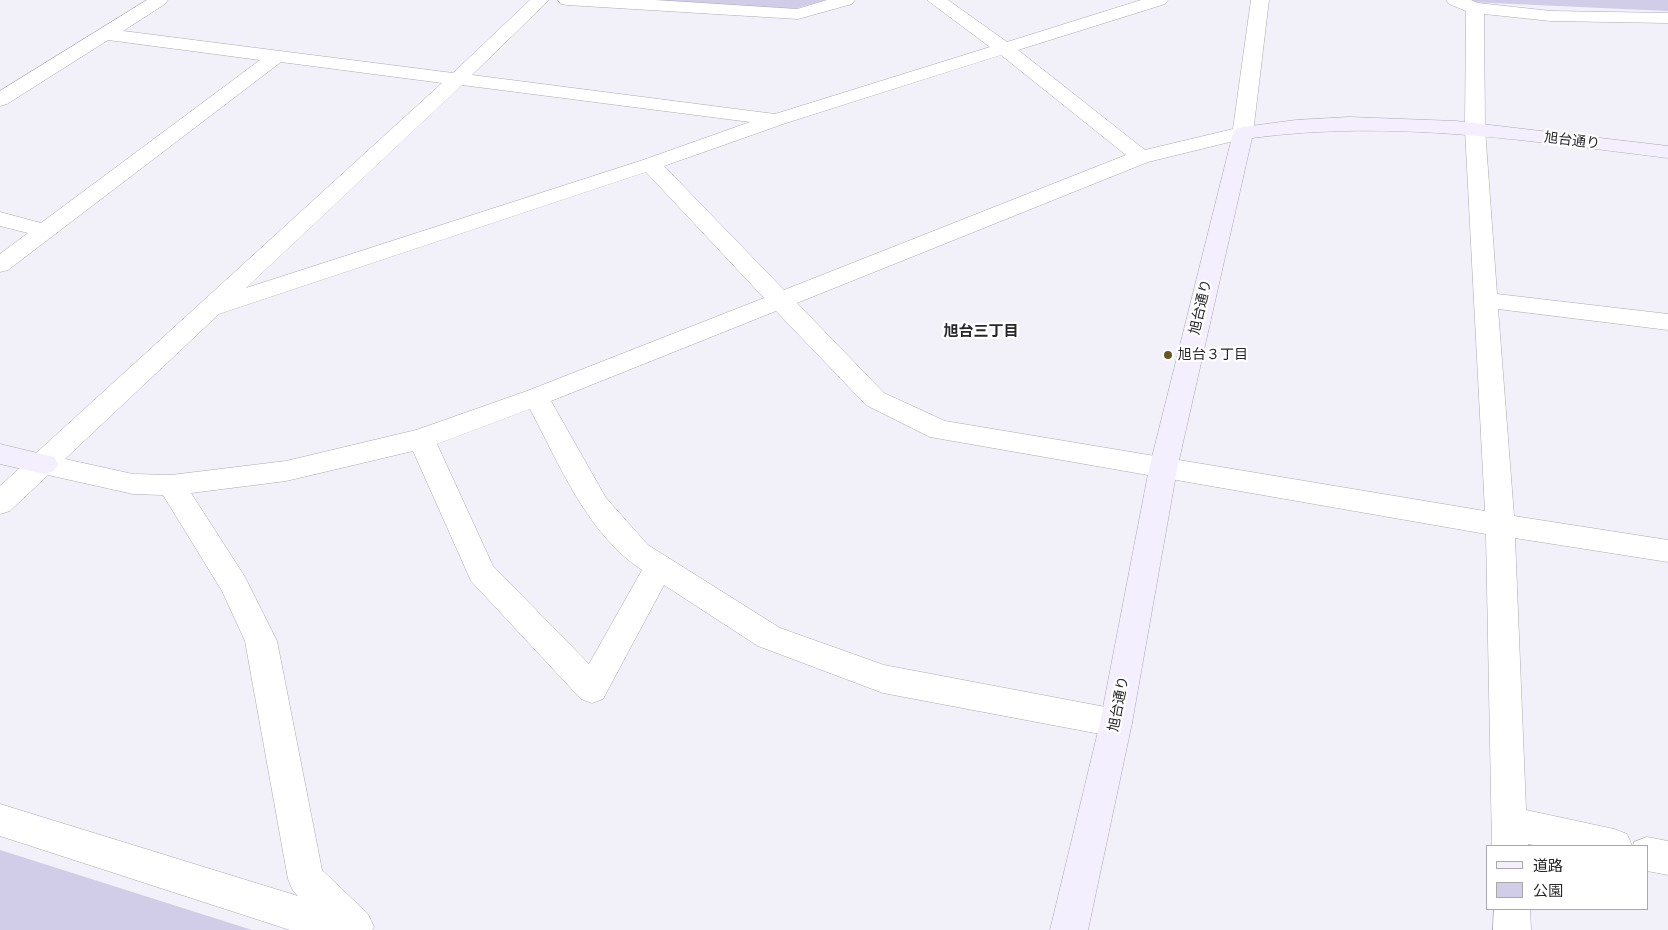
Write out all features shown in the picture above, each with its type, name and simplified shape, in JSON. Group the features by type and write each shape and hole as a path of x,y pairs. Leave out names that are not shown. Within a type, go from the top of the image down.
{"street":[{"path":"0,100 159,0"},
{"path":"0,502 44,464 540,0"},
{"path":"567,0 798,14 846,0"},
{"path":"936,0 1005,50 1142,157"},
{"path":"208,309 650,164 779,119 1005,50 1159,0"},
{"path":"0,454 133,484 172,486 286,471 421,439 536,397 1142,157 1243,133 1260,0"},
{"path":"1455,0 1475,8 1551,16 1668,18"},
{"path":"1475,8 1475,130 1500,525 1509,834 1605,845"},
{"path":"104,34 779,119"},
{"path":"0,265 277,56"},
{"name":"旭台通り","path":"1068,930 1116,723 1163,469 1243,133 1274,128 1383,123 1475,130 1668,152"},
{"path":"650,164 875,399 939,430 1500,525 1668,551"},
{"path":"0,219 46,231"},
{"path":"1486,300 1668,322"},
{"path":"536,397 596,506 638,553 769,637 883,679 1116,723"},
{"path":"421,439 482,573 592,689 659,567"},
{"path":"172,486 234,585 261,641 306,879 358,928"},
{"path":"0,820 310,924 358,928"},
{"path":"1648,854 1668,858"},
{"path":"1512,910 1512,930"}],"green space":[{"path":"651,0 826,0 794,9"},
{"path":"1464,0 1668,0 1668,11 1470,2"},
{"path":"0,850 252,930 0,930"}],"place":[{"name":"旭台３丁目","path":"1168,355"}],"district":[{"name":"旭台三丁目","path":"981,332"}]}
